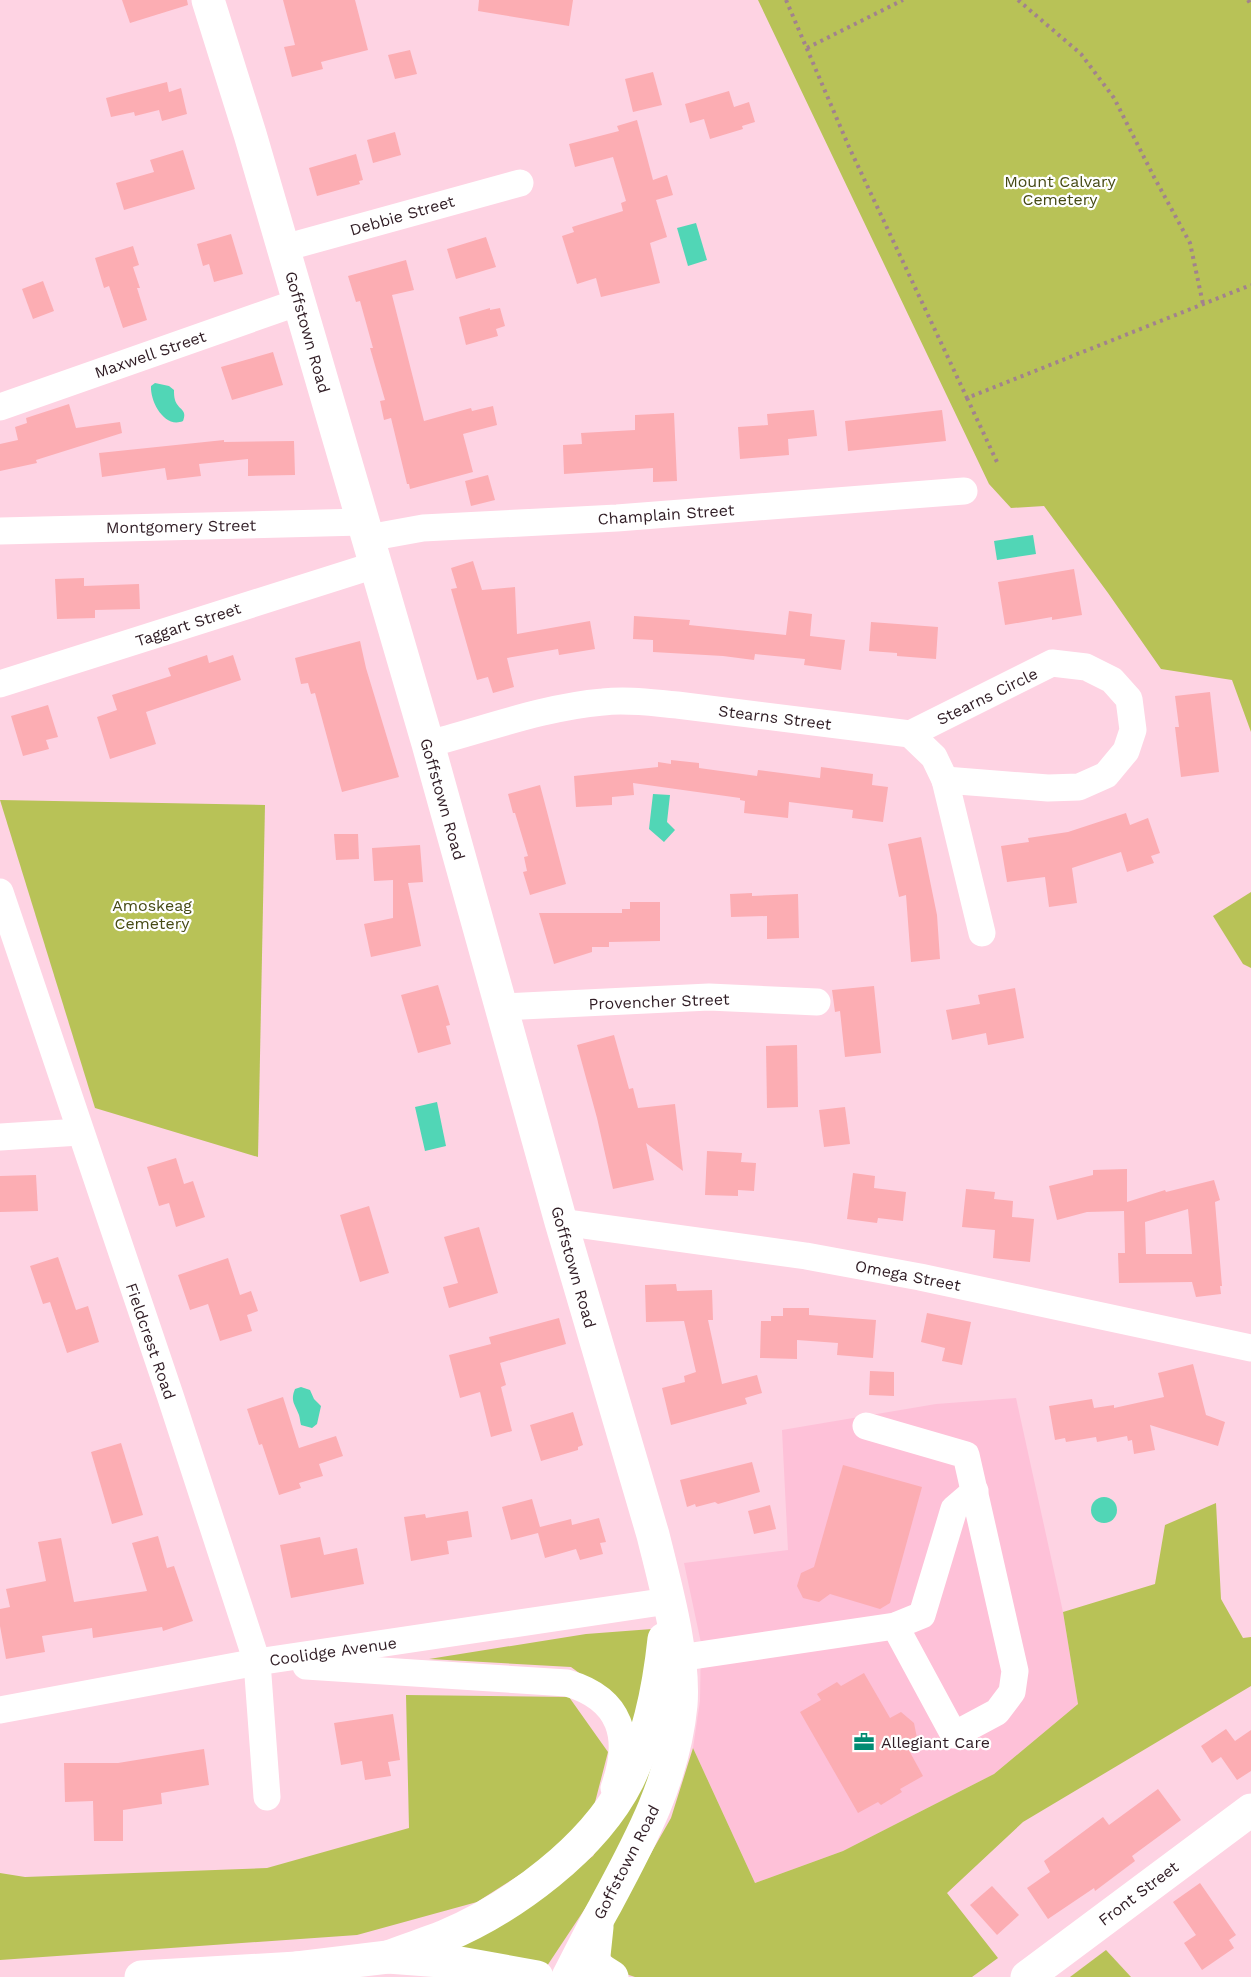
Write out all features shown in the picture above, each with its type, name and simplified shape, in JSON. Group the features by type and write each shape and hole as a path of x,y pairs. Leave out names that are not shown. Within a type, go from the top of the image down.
{"main road":[{"name":"Goffstown Road","path":"208,0 284,248 428,744 561,1222 653,1535 679,1658 681,1704 673,1759 655,1810 630,1862 568,1977"},
{"name":"Goffstown Road","path":"388,1957 445,1936 494,1911 565,1861 603,1818 627,1781 644,1740 662,1661 668,1601"},
{"name":"Front Street","path":"1027,1977 1251,1810"},
{"path":"598,1919 592,1965 612,1977"},
{"path":"141,1977 310,1973 388,1957 454,1962 537,1977"}],"street":[{"name":"Debbie Street","path":"284,248 520,183"},
{"name":"Maxwell Street","path":"0,407 299,302"},
{"name":"Champlain Street","path":"369,541 423,528 616,519 964,491"},
{"name":"Montgomery Street","path":"0,531 369,541"},
{"name":"Taggart Street","path":"0,684 369,541"},
{"name":"Stearns Circle","path":"910,734 1052,663 1086,667 1112,680 1129,699 1133,730 1126,752 1106,775 1079,787 1048,788 945,780"},
{"name":"Stearns Street","path":"428,744 546,711 606,701 640,701 678,705 910,734"},
{"path":"910,734 934,757 945,780 982,933"},
{"name":"Fieldcrest Road","path":"0,892 170,1395 257,1662 267,1797"},
{"name":"Provencher Street","path":"501,1006 709,997 817,1002"},
{"path":"0,1137 80,1132"},
{"name":"Omega Street","path":"561,1222 806,1256 920,1277 1251,1348"},
{"path":"866,1426 966,1455 1015,1671 1012,1692 997,1712 954,1734 895,1626"},
{"path":"679,1658 895,1626 922,1615 954,1509 975,1491"},
{"name":"Coolidge Avenue","path":"0,1710 257,1662 668,1601"},
{"path":"257,1662 390,1673 567,1683 584,1688 604,1702 617,1718 623,1736 622,1759 603,1818"}],"path":[{"path":"786,0 849,147 997,462"},
{"path":"807,48 903,0"},
{"path":"1018,0 1081,54 1114,98 1191,243 1203,304"},
{"path":"1248,0 1251,4"},
{"path":"967,398 1251,285"}],"shaded area":[{"path":"696,223 707,260 688,266 677,228"},
{"path":"155,383 169,386 174,390 176,403 184,414 183,421 170,421 160,412 151,392 151,386"},
{"path":"1033,535 1036,554 997,560 994,541"},
{"path":"653,794 670,795 667,822 675,830 664,842 649,829"},
{"path":"437,1102 446,1146 425,1151 415,1107"},
{"path":"301,1387 310,1390 314,1399 321,1406 317,1424 312,1428 301,1425 294,1402 295,1389"},
{"path":"1016,1398 1063,1612 1078,1704 994,1774 843,1851 755,1883 693,1748 700,1701 701,1643 684,1563 788,1550 782,1430 936,1404"},
{"path":"1104,1497 1113,1501 1117,1510 1113,1519 1104,1523 1095,1519 1091,1510 1095,1501"}],"green space":[{"name":"Mount Calvary Cemetery","path":"758,0 1251,0 1251,732 1232,680 1161,669 1044,506 1011,508 989,484"},
{"name":"Amoskeag Cemetery","path":"0,800 265,805 258,1157 95,1108"},
{"path":"1251,892 1251,968 1243,964 1213,916"},
{"path":"1216,1503 1221,1599 1243,1638 1251,1637 1251,1686 1023,1822 947,1893 998,1958 972,1977 635,1977 626,1974 609,1954 606,1932 671,1818 693,1748 755,1883 843,1851 994,1774 1078,1704 1063,1612 1155,1584 1165,1525"},
{"path":"652,1629 632,1743 616,1700 571,1667 429,1659 586,1634"},
{"path":"406,1695 569,1697 608,1752 593,1810 548,1857 477,1902 357,1935 0,1960 0,1873 25,1877 267,1868 409,1828"},
{"path":"670,1714 657,1769 608,1874 547,1966 441,1949 514,1915 593,1856 631,1796"},
{"path":"1106,1950 1131,1977 1070,1977"}],"building":[{"path":"122,0 187,0 188,5 130,23"},
{"path":"283,0 355,0 368,50 321,62 323,69 292,77 284,47 295,45"},
{"path":"479,0 573,0 569,26 478,11"},
{"path":"410,50 417,74 395,79 388,55"},
{"path":"653,72 662,105 633,112 625,79"},
{"path":"167,82 169,92 181,88 187,114 162,121 159,110 135,116 134,112 111,117 106,98"},
{"path":"729,91 734,107 749,102 755,122 742,126 743,129 710,139 704,119 690,123 685,104"},
{"path":"637,120 653,180 667,175 673,195 656,200 667,237 650,243 660,283 601,297 596,278 577,284 562,236 574,232 572,227 623,211 621,203 626,201 613,157 575,167 569,144 619,131 617,126"},
{"path":"395,132 401,155 373,163 367,140"},
{"path":"183,150 195,189 124,210 116,183 154,172 150,160"},
{"path":"356,154 363,180 359,181 360,184 317,196 309,168"},
{"path":"231,234 243,274 214,282 209,264 203,266 197,244"},
{"path":"486,237 496,267 456,279 447,249"},
{"path":"133,246 139,265 133,267 147,320 123,328 109,286 104,288 95,258"},
{"path":"406,260 414,290 392,295 424,421 471,408 472,411 493,406 497,425 463,434 473,472 410,489 391,418 384,420 380,401 385,400 370,348 373,348 360,301 356,302 348,276"},
{"path":"43,281 54,311 33,319 22,289"},
{"path":"490,308 490,310 500,308 505,326 496,329 498,336 466,345 459,317"},
{"path":"273,352 283,385 232,400 221,367"},
{"path":"69,404 76,428 120,422 122,433 36,460 37,463 0,471 0,444 18,440 15,427 27,423 26,418"},
{"path":"814,410 817,436 788,439 789,455 740,459 738,427 768,425 767,414"},
{"path":"942,410 946,441 848,451 845,421"},
{"path":"674,413 677,481 653,482 653,468 564,474 563,445 582,444 581,433 635,430 635,415"},
{"path":"224,440 224,442 294,441 295,475 248,476 248,459 199,464 201,476 167,480 165,468 102,477 99,453"},
{"path":"488,475 495,500 471,506 465,481"},
{"path":"473,561 482,590 515,587 517,634 590,621 595,649 559,655 558,649 507,658 514,687 493,693 488,677 477,680 451,589 457,588 451,568"},
{"path":"1074,569 1082,615 1052,620 1052,617 1005,625 998,582"},
{"path":"84,578 84,586 139,584 140,609 95,610 95,618 57,619 55,579"},
{"path":"789,611 812,614 810,636 845,640 841,670 804,665 805,659 755,654 754,660 653,652 653,640 633,639 634,616 690,620 689,625 786,635"},
{"path":"871,622 938,627 936,659 869,651"},
{"path":"360,641 399,777 342,792 315,693 311,694 308,683 301,684 295,658"},
{"path":"207,655 209,663 233,655 241,680 146,712 156,744 110,759 97,717 117,710 112,695 171,676 168,668"},
{"path":"1210,692 1219,772 1181,777 1175,727 1179,727 1175,696"},
{"path":"48,705 58,737 46,740 49,749 23,756 11,716"},
{"path":"671,760 699,763 699,768 757,776 758,770 820,778 821,767 873,774 872,785 888,787 883,822 852,818 853,810 789,802 788,818 744,813 745,801 740,798 633,783 634,795 612,797 612,805 576,807 574,776 658,767 658,762 671,764"},
{"path":"540,785 566,884 530,895 523,872 527,871 524,857 528,856 508,794"},
{"path":"1126,813 1130,825 1148,818 1160,853 1151,856 1154,863 1127,872 1121,852 1072,868 1077,903 1049,907 1045,877 1007,882 1001,846 1029,842 1028,838 1068,832"},
{"path":"334,834 358,834 359,859 336,860"},
{"path":"921,837 937,915 940,959 911,962 906,895 899,897 888,844"},
{"path":"420,845 423,882 408,883 421,946 371,957 364,924 393,918 393,880 374,881 372,848"},
{"path":"752,893 752,896 798,894 799,938 767,939 767,916 731,917 730,894"},
{"path":"630,902 660,902 660,941 609,942 609,947 592,947 592,952 554,964 539,913 622,913 622,909 630,909"},
{"path":"438,985 450,1025 446,1026 451,1044 418,1053 401,995"},
{"path":"874,986 881,1053 845,1057 840,1011 835,1012 832,990"},
{"path":"1015,988 1024,1038 988,1045 986,1033 952,1040 946,1010 980,1004 978,995"},
{"path":"614,1035 629,1089 633,1088 638,1108 675,1104 683,1171 646,1143 654,1180 613,1189 577,1045"},
{"path":"797,1045 798,1107 767,1108 766,1046"},
{"path":"845,1107 850,1144 824,1147 819,1110"},
{"path":"707,1151 742,1153 741,1162 756,1163 754,1191 738,1190 738,1196 705,1195"},
{"path":"176,1158 184,1184 193,1181 205,1217 176,1227 169,1203 159,1206 147,1167"},
{"path":"1127,1169 1127,1202 1165,1190 1166,1192 1214,1180 1220,1200 1215,1202 1221,1294 1196,1297 1192,1282 1119,1283 1118,1253 1125,1253 1124,1211 1087,1212 1057,1220 1049,1186 1093,1175 1093,1170","holes":["1188,1209 1192,1254 1146,1254 1145,1222"]},
{"path":"853,1173 875,1176 874,1188 906,1192 903,1221 878,1218 877,1223 847,1219"},
{"path":"36,1175 38,1211 0,1212 0,1176"},
{"path":"966,1189 995,1192 994,1199 1013,1201 1012,1217 1034,1219 1030,1262 993,1258 995,1230 962,1227"},
{"path":"369,1206 389,1273 360,1282 340,1215"},
{"path":"479,1227 498,1293 449,1308 443,1287 458,1283 444,1237"},
{"path":"58,1257 76,1310 88,1306 99,1342 67,1353 50,1302 43,1304 30,1266"},
{"path":"228,1258 240,1295 251,1291 258,1311 247,1315 252,1331 220,1341 208,1304 190,1310 178,1275"},
{"path":"676,1284 677,1291 712,1290 713,1320 708,1320 722,1384 757,1375 762,1393 745,1398 747,1404 671,1425 662,1388 685,1382 684,1376 696,1372 684,1321 646,1322 645,1285"},
{"path":"783,1308 809,1308 809,1315 876,1320 873,1358 837,1355 838,1343 797,1340 797,1359 760,1358 761,1321 771,1321 771,1316 783,1316"},
{"path":"927,1313 971,1322 962,1365 942,1361 945,1348 921,1342"},
{"path":"559,1318 566,1344 500,1363 506,1385 501,1387 512,1431 491,1437 480,1392 460,1398 449,1355 491,1344 489,1337"},
{"path":"1193,1364 1206,1415 1225,1422 1218,1446 1150,1425 1155,1450 1134,1454 1132,1440 1128,1441 1127,1436 1097,1442 1096,1437 1066,1442 1065,1438 1055,1440 1049,1406 1092,1399 1094,1408 1114,1405 1114,1408 1164,1397 1158,1373"},
{"path":"870,1371 894,1372 894,1396 869,1395"},
{"path":"283,1397 299,1448 336,1436 343,1456 319,1464 323,1476 299,1483 301,1488 279,1495 262,1444 259,1445 247,1409"},
{"path":"573,1412 583,1445 578,1447 578,1450 541,1461 530,1425"},
{"path":"121,1443 143,1515 112,1524 91,1452"},
{"path":"752,1462 760,1492 718,1504 715,1502 687,1507 680,1480"},
{"path":"843,1465 922,1487 890,1603 880,1609 830,1594 819,1602 803,1598 797,1586 801,1573 814,1567"},
{"path":"532,1499 540,1527 571,1519 572,1525 599,1518 606,1542 600,1543 603,1554 580,1560 576,1549 545,1558 538,1533 511,1540 502,1507"},
{"path":"770,1505 776,1529 754,1534 748,1511"},
{"path":"468,1511 472,1537 447,1541 449,1554 411,1561 404,1517 425,1514 426,1518"},
{"path":"158,1536 167,1568 174,1566 193,1621 163,1631 162,1627 93,1638 92,1628 42,1636 45,1652 6,1659 0,1626 0,1609 10,1607 6,1589 46,1581 38,1542 61,1538 74,1602 147,1591 132,1543"},
{"path":"320,1537 324,1555 357,1548 364,1584 291,1598 280,1545"},
{"name":"Allegiant Care","path":"864,1673 890,1718 901,1712 914,1723 917,1738 906,1745 923,1776 900,1789 902,1792 881,1805 878,1802 858,1813 800,1712 821,1700 817,1694 837,1682 841,1686"},
{"path":"393,1714 400,1760 388,1762 391,1776 365,1780 362,1761 341,1765 334,1723"},
{"path":"1226,1729 1235,1741 1251,1730 1251,1771 1237,1780 1221,1757 1212,1763 1201,1746"},
{"path":"204,1749 209,1785 161,1793 162,1804 123,1810 123,1841 94,1841 93,1801 65,1802 64,1763 118,1763"},
{"path":"1158,1789 1181,1820 1132,1856 1135,1861 1095,1891 1094,1888 1048,1919 1027,1888 1050,1872 1044,1861 1103,1817 1109,1825"},
{"path":"1200,1883 1236,1935 1229,1940 1234,1948 1202,1970 1184,1943 1196,1935 1173,1902"},
{"path":"992,1886 1019,1915 997,1935 970,1905"}],"place":[{"name":"Allegiant Care","path":"864,1742"}]}
